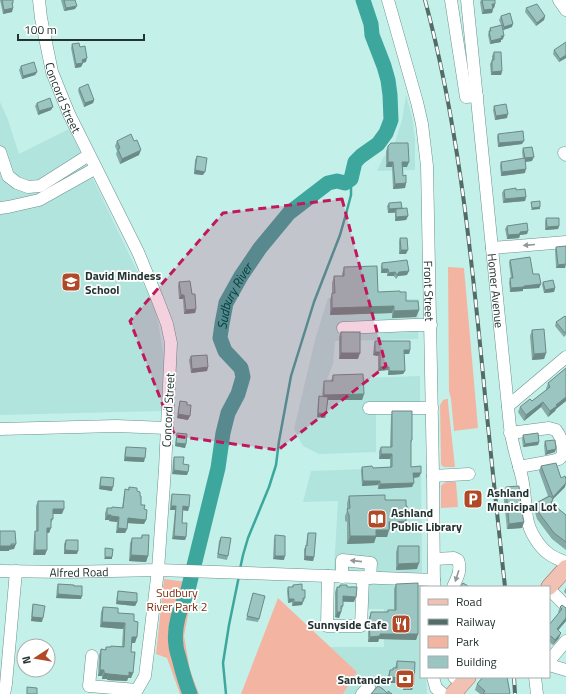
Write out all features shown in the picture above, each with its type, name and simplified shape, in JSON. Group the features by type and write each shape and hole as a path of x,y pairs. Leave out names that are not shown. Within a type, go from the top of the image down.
{"main road":[{"path":"550,587 566,568"}],"street":[{"name":"Concord Street","path":"39,0 41,18 52,72 69,114 138,252 167,324 171,343 166,469 158,570 144,676 137,690 89,690"},
{"name":"Front Street","path":"388,0 417,102 425,144 428,188 431,325 434,584"},
{"path":"451,0 466,97 477,96"},
{"name":"Homer Avenue","path":"467,0 510,433 524,485 528,520 531,529 540,545 546,552 556,559 566,562"},
{"path":"559,0 566,10"},
{"path":"0,152 4,178 28,187 40,186 89,155"},
{"path":"0,208 39,200 96,168"},
{"path":"492,248 566,242"},
{"path":"343,328 431,325"},
{"path":"508,406 566,357"},
{"path":"369,408 432,408"},
{"path":"0,429 116,426 167,428"},
{"path":"510,433 548,428 556,430 560,436 563,446 563,455 558,459 519,467"},
{"path":"433,476 469,474"},
{"path":"434,559 454,558 458,560 460,566 459,573 453,586"},
{"path":"328,576 327,626 361,626 366,578 371,562 342,560 342,577"},
{"path":"158,570 328,576 434,584"},
{"name":"Alfred Road","path":"0,571 65,572 158,570"},
{"path":"4,694 16,571"},
{"path":"550,589 566,606"},
{"path":"550,660 566,641"},
{"path":"89,690 92,656"},
{"path":"550,665 566,670"},
{"path":"433,678 436,688 443,694"},
{"path":"535,678 537,694"}],"highlighted area":[{"path":"342,199 386,366 278,450 175,436 130,321 223,213"}],"shaded area":[{"path":"406,95 412,117 415,139 415,170 377,171 383,158 394,145 402,120"},
{"name":"David Mindess School","path":"0,102 8,120 19,154 69,129 156,311 164,356 161,411 0,415"},
{"path":"328,298 419,299 418,339 335,341 333,364 327,379 420,376 420,411 376,413 376,452 319,454 303,446 294,429 315,340"},
{"path":"421,467 422,571 422,586 420,586 420,678 426,678 427,694 343,694 357,672 330,647 384,647 384,609 363,609 364,570 334,569 338,501 303,502 311,471"}],"green space":[{"path":"448,267 464,268 478,428 454,431 449,391"},
{"path":"448,399 455,467 444,467 441,465 440,405 443,400"},
{"path":"447,482 456,482 458,507 441,508 441,486"},
{"name":"Sudbury River Park 2","path":"164,579 194,583 184,636 190,670 199,694 180,694 167,658 156,654"},
{"path":"278,598 357,672 343,694 241,694"}],"building":[{"path":"2,0 13,0 13,8 4,10"},
{"path":"64,0 75,0 77,6 66,8"},
{"path":"482,0 495,0 495,4 492,4 493,9 484,10"},
{"path":"537,4 545,16 537,23 526,8"},
{"path":"510,13 513,24 504,27 501,16"},
{"path":"502,25 504,36 491,41 489,31 491,31 490,28"},
{"path":"566,42 566,55 560,59 554,50"},
{"path":"79,43 80,47 85,46 87,58 82,60 83,63 76,64 72,44"},
{"path":"494,52 501,52 502,71 492,72"},
{"path":"34,62 37,72 23,76 21,66"},
{"path":"88,84 94,100 85,103 79,88"},
{"path":"50,98 53,107 39,111 37,103"},
{"path":"506,104 508,114 496,116 494,106"},
{"path":"523,131 524,141 499,143 498,134"},
{"path":"131,134 134,141 137,140 141,150 122,159 117,141"},
{"path":"391,143 408,143 409,162 402,162 403,176 406,175 406,183 395,184 393,162 388,162 388,146"},
{"path":"532,147 534,157 525,158 523,148"},
{"path":"197,156 207,158 205,172 195,170"},
{"path":"525,158 526,169 502,172 501,162"},
{"path":"516,188 516,190 525,189 526,197 505,199 504,190"},
{"path":"540,201 540,207 532,208 531,202"},
{"path":"401,202 402,208 389,209 389,203"},
{"path":"407,208 408,216 396,217 396,209"},
{"path":"546,218 559,218 559,226 547,227"},
{"path":"527,223 528,231 520,232 520,234 508,235 507,226"},
{"path":"400,238 407,238 408,250 401,250"},
{"path":"566,246 566,264 558,265 556,247"},
{"path":"530,257 533,274 539,274 541,284 511,288 510,278 513,278 510,260"},
{"path":"407,260 409,271 399,272 397,275 395,272 389,273 388,269 382,269 382,263"},
{"path":"377,266 378,292 406,292 406,301 418,301 419,310 394,311 394,306 332,308 332,293 335,293 334,276 344,276 344,267"},
{"path":"553,280 555,288 545,290 543,282"},
{"path":"190,281 192,294 195,294 196,309 186,310 184,295 181,295 179,282"},
{"path":"565,316 566,332 565,333 556,322"},
{"path":"544,329 546,353 534,354 532,330"},
{"path":"341,332 360,332 360,353 341,353"},
{"path":"375,341 410,341 410,350 404,350 405,371 389,371 389,367 380,367 380,352 375,352"},
{"path":"207,355 208,367 192,369 191,356"},
{"path":"566,368 566,397 550,411 543,402 526,415 520,407 530,399 532,401 550,387 548,383"},
{"path":"363,374 364,394 324,395 324,381 333,381 333,375"},
{"path":"319,396 328,397 326,414 318,413"},
{"path":"180,401 187,402 187,405 191,405 190,416 178,414"},
{"path":"392,411 412,411 411,467 421,466 421,473 413,473 414,483 380,484 380,481 363,481 362,467 392,467 392,454 381,454 381,447 392,447"},
{"path":"177,433 187,434 186,444 176,443"},
{"path":"538,433 539,442 525,444 523,435"},
{"path":"555,440 556,449 547,451 545,441"},
{"path":"126,447 146,448 145,458 125,457"},
{"path":"174,457 184,457 183,464 189,465 188,472 174,470"},
{"path":"556,463 561,478 565,476 566,483 553,497 541,466"},
{"path":"101,477 114,478 113,487 100,486"},
{"path":"519,486 524,522 509,524 506,487"},
{"path":"129,487 137,488 137,491 140,492 141,505 145,505 144,509 147,510 146,520 128,518 127,529 118,528 119,517 107,515 107,508 123,508 125,489 129,490"},
{"path":"172,494 190,495 189,507 183,506 182,523 187,523 186,537 174,536 176,506 171,506"},
{"path":"385,495 385,500 406,500 408,514 406,514 406,521 389,522 389,530 376,530 376,536 350,536 349,514 347,509 350,508 349,496"},
{"path":"550,496 553,499 551,503 566,515 566,542 554,533 539,513 536,503"},
{"path":"38,501 64,501 64,509 53,509 51,528 47,528 47,550 35,550 35,531 38,531"},
{"path":"0,531 15,531 16,544 11,544 11,546 0,546"},
{"path":"308,533 316,533 314,557 305,556"},
{"path":"142,535 149,535 148,556 131,555 132,538 142,538"},
{"path":"275,535 285,536 285,556 275,556"},
{"path":"221,537 231,538 228,556 218,554"},
{"path":"66,540 78,540 78,551 65,550"},
{"path":"398,546 419,546 419,563 398,564"},
{"path":"105,548 113,549 112,557 105,557"},
{"path":"418,583 418,634 380,634 380,636 370,637 369,624 371,612 388,612 388,610 396,610 396,584"},
{"path":"463,583 468,586 461,586"},
{"path":"58,584 82,586 82,596 58,594"},
{"path":"302,584 302,590 305,590 305,598 303,598 303,602 294,602 294,599 289,599 288,587"},
{"path":"340,585 357,587 356,597 343,596 343,606 341,606 341,612 337,612 337,587 340,587"},
{"path":"118,591 137,593 137,602 117,601"},
{"path":"253,593 265,596 259,619 247,616"},
{"path":"33,604 45,606 43,618 32,617"},
{"path":"562,605 566,608 566,618 557,629 561,633 555,640 551,636 550,638 550,624 562,609 560,607"},
{"path":"103,607 118,608 118,613 134,614 134,621 138,622 137,637 132,637 131,652 135,652 133,673 129,672 129,676 104,673 104,670 100,670 101,649 106,650 106,647 111,646 124,647 125,623 102,622"},
{"path":"397,661 415,662 414,685 405,684 405,678 389,677 390,670 397,668"},
{"path":"482,678 507,678 510,693 483,694 485,691 477,684"},
{"path":"378,686 383,689 388,694 371,694"},
{"path":"27,687 37,688 37,694 27,694"}],"waterway":[{"name":"Sudbury River","path":"190,694 176,648 175,638 177,624 180,610 188,590 218,468 223,433 228,413 238,394 243,377 241,368 225,351 220,338 226,303 241,276 260,248 289,213 328,183 337,181 345,183 351,179 355,162 378,144 386,133 391,120 388,80 372,35 371,24 363,0"},
{"path":"240,569 248,538 269,487 276,465 291,376 314,302 340,235 351,195 351,179"},
{"path":"226,694 223,663 239,576"}],"railway":[{"path":"425,0 446,90 461,181 473,272 505,586"},
{"path":"514,678 515,694"}],"place":[{"name":"David Mindess School","path":"71,282"},
{"name":"Ashland Municipal Lot","path":"473,499"},
{"name":"Ashland Public Library","path":"377,519"},
{"name":"Sunnyside Cafe","path":"401,624"},
{"name":"Santander","path":"405,679"}]}
